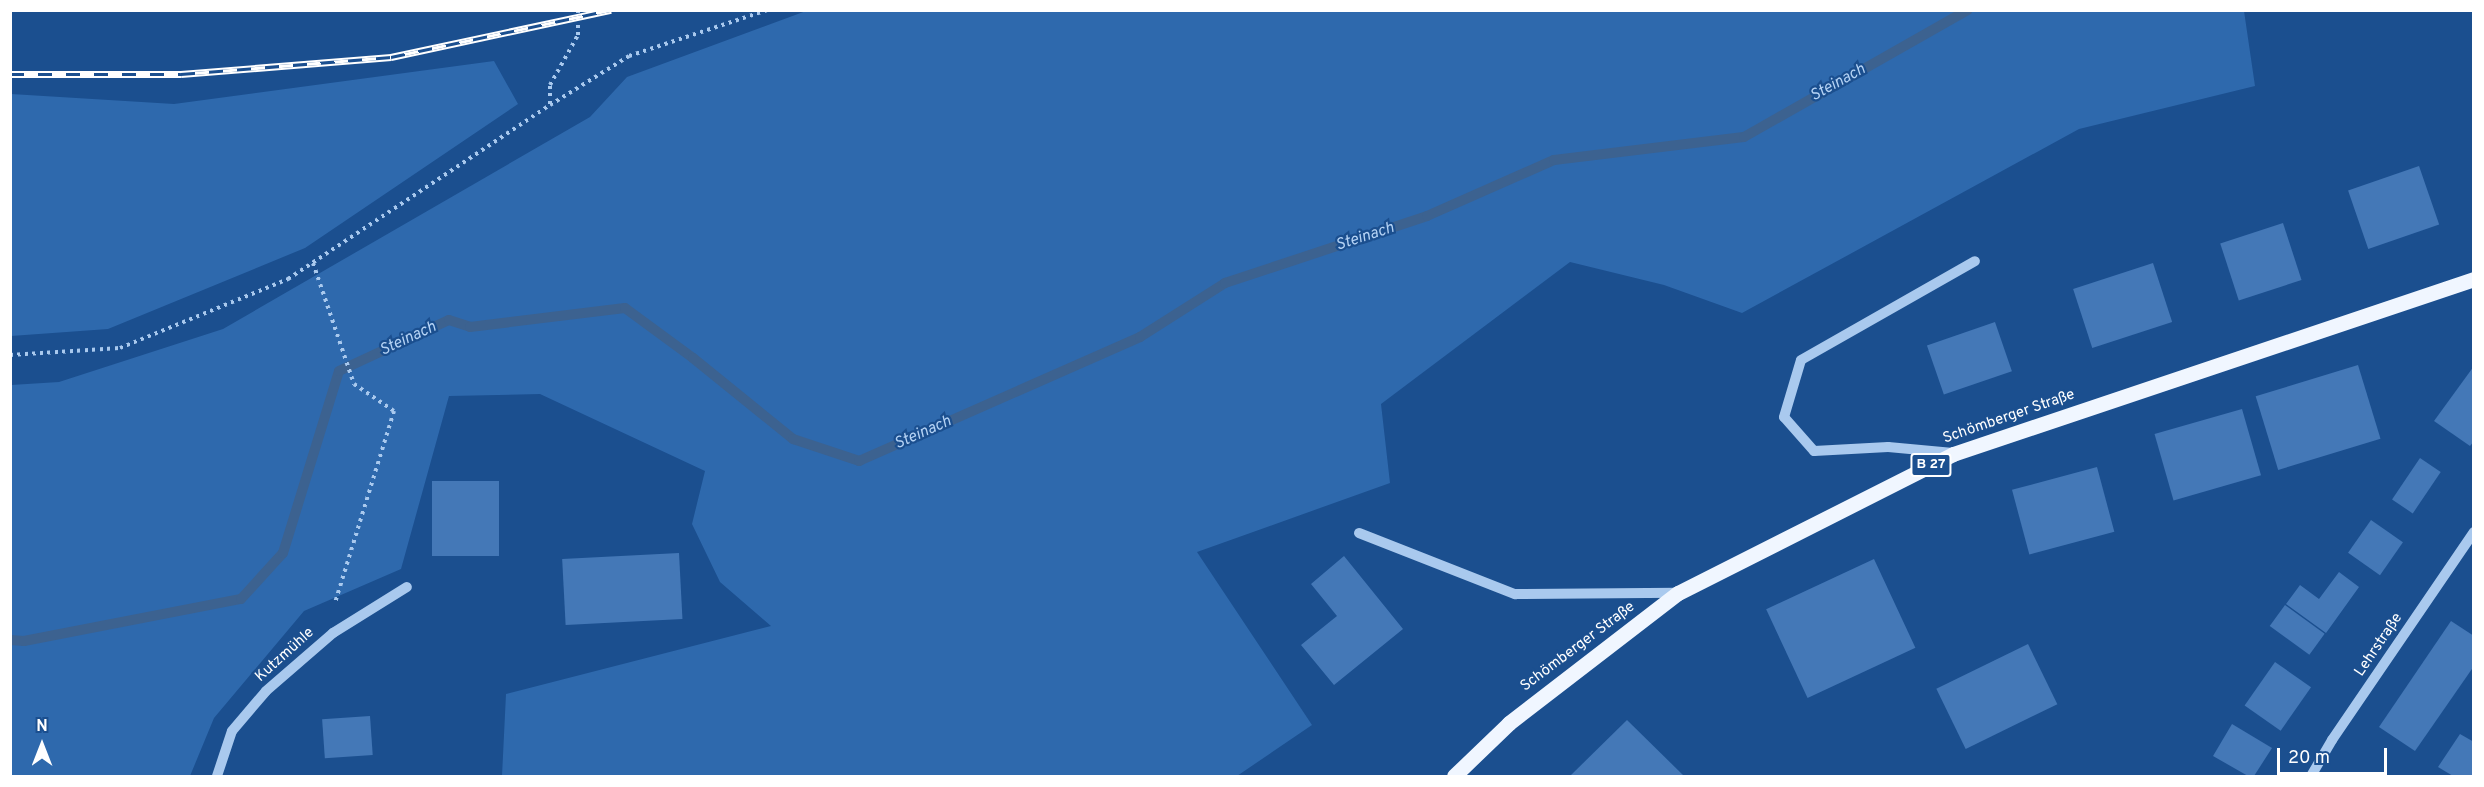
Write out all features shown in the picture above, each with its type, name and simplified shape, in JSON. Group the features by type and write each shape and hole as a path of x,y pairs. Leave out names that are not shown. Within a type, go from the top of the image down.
{"main road":[{"name":"Schömberger Straße","path":"1454,777 1509,723 1678,593 1953,453 2474,279"}],"street":[{"path":"1953,453 1888,447 1814,451 1784,417 1801,360 1975,261"},
{"name":"Lehrstraße","path":"2311,777 2332,740 2474,532"},
{"path":"1359,533 1515,594 1678,593"},
{"name":"Kutzmühle","path":"217,777 232,731 266,692 323,641 407,587"}],"path":[{"path":"550,105 550,85 578,34 578,10"},
{"path":"10,355 120,348 288,279 550,105 629,56 767,10"},
{"path":"313,263 354,384 394,411 323,641"}],"shaded area":[{"path":"806,11 2244,11 2255,86 2079,129 1742,313 1664,285 1570,262 1381,404 1390,483 1197,552 1312,725 1237,776 502,776 506,694 771,626 720,582 692,524 705,471 540,394 449,396 401,569 304,611 214,718 190,776 11,776 11,385 59,382 223,329 590,117 627,77"},
{"path":"494,61 518,104 305,248 108,329 11,336 11,94 174,104"}],"building":[{"path":"2419,166 2439,225 2368,249 2348,190"},
{"path":"2283,223 2302,280 2239,300 2220,243"},
{"path":"2153,263 2172,322 2092,348 2073,289"},
{"path":"1995,322 2012,371 1944,395 1927,345"},
{"path":"2358,365 2381,439 2278,470 2256,396"},
{"path":"2474,366 2474,441 2470,446 2434,421"},
{"path":"2242,409 2261,475 2174,500 2155,434"},
{"path":"2420,458 2441,472 2413,513 2392,499"},
{"path":"2097,467 2114,532 2029,554 2012,490"},
{"path":"432,481 499,481 499,556 432,556"},
{"path":"2371,520 2403,542 2380,575 2348,553"},
{"path":"679,553 682,619 566,625 562,559"},
{"path":"1344,556 1403,629 1334,685 1301,645 1337,616 1311,584"},
{"path":"1874,559 1915,648 1808,698 1766,609"},
{"path":"2339,572 2359,587 2326,633 2286,604 2300,585 2319,599"},
{"path":"2285,605 2325,634 2309,655 2270,626"},
{"path":"2451,621 2474,636 2474,666 2415,751 2379,727"},
{"path":"2028,644 2057,704 1966,749 1936,689"},
{"path":"2275,662 2311,687 2281,731 2245,705"},
{"path":"370,716 373,755 325,758 322,719"},
{"path":"1627,720 1684,776 1570,776"},
{"path":"2232,724 2272,748 2254,776 2248,776 2213,756"},
{"path":"2460,734 2474,742 2474,776 2453,776 2438,767"}],"waterway":[{"name":"Steinach","path":"10,640 24,641 241,599 283,553 339,371 449,320 470,327 625,308 693,358 793,439 859,461 1140,337 1225,283 1427,216 1554,160 1744,137 1968,10"}],"railway":[{"path":"10,74 181,74 391,57 611,10"}]}
